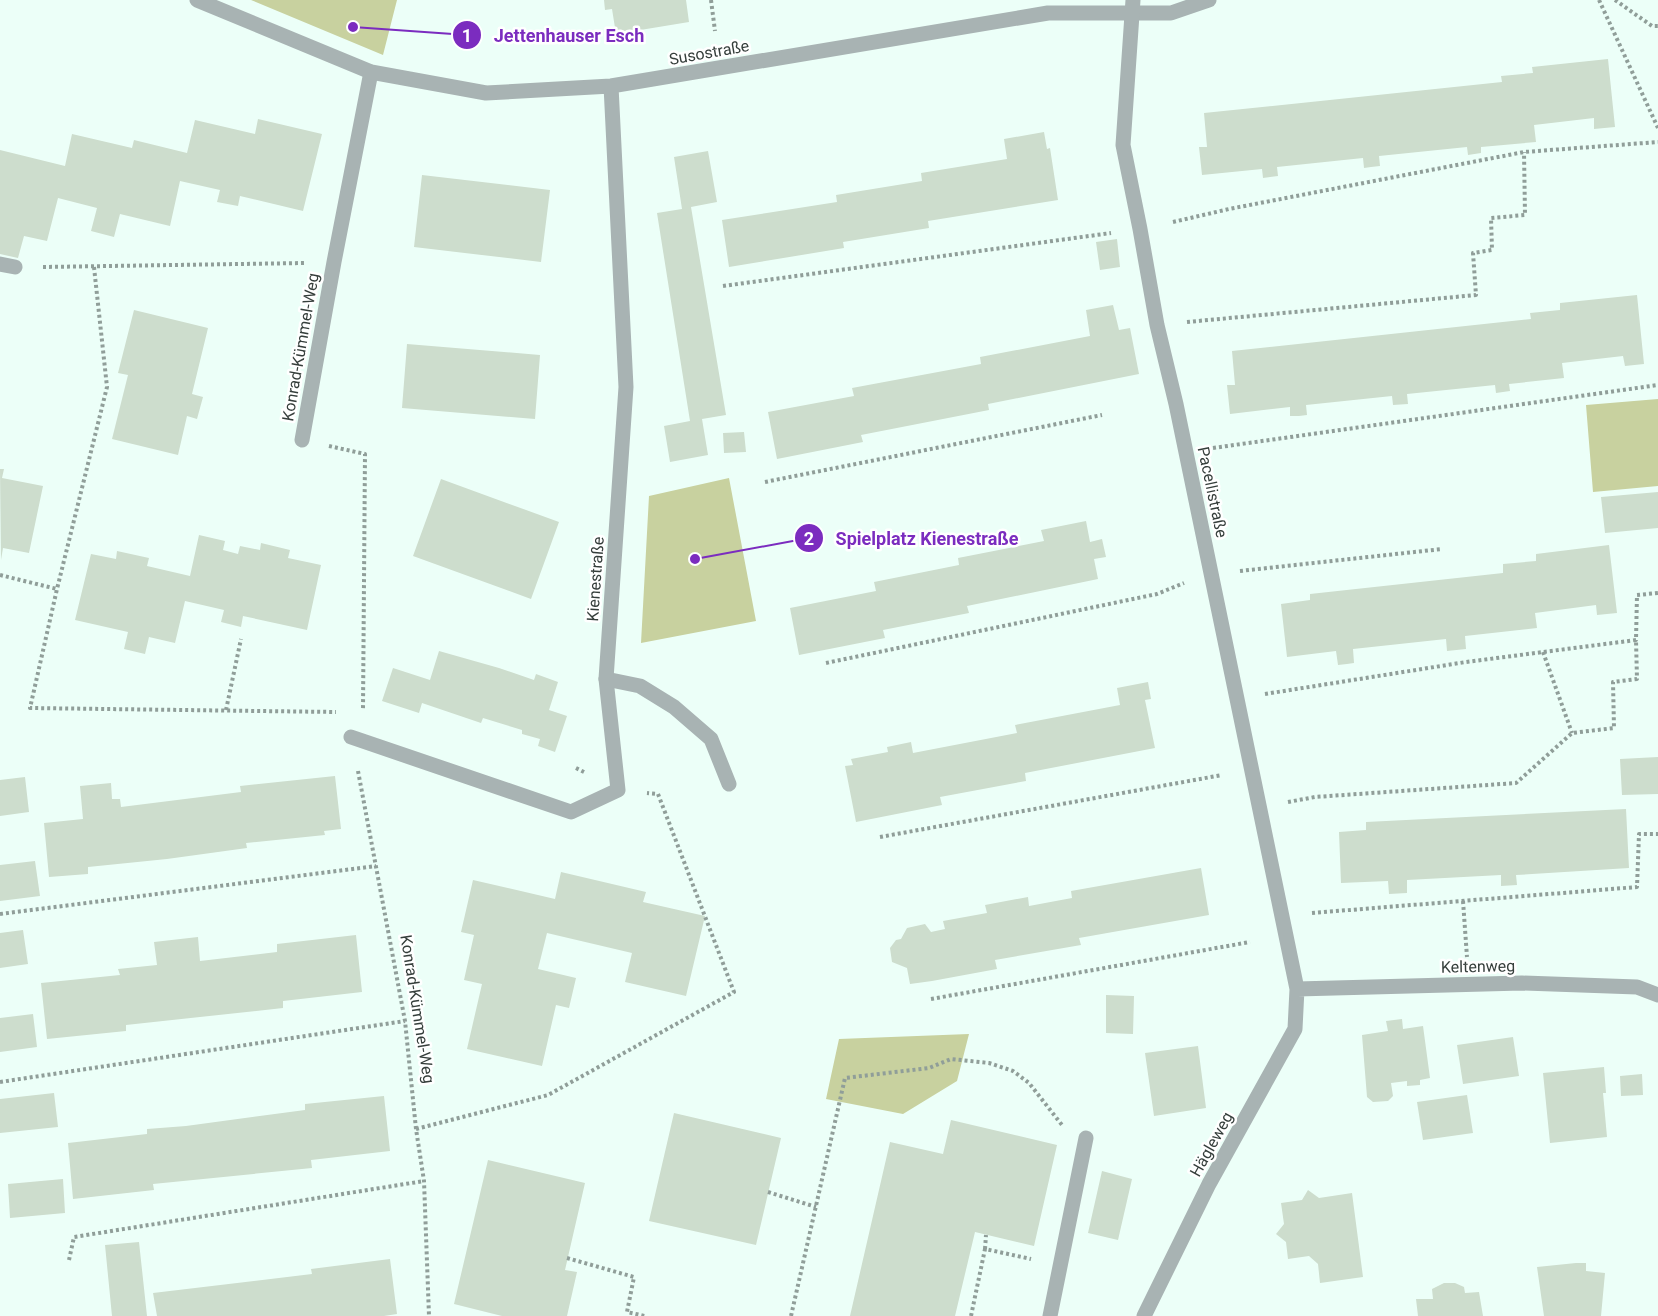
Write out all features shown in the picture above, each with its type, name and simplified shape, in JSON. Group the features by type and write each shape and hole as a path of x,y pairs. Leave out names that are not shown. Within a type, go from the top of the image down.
{"street":[{"name":"Susostraße","path":"197,0 371,72 486,93 611,86 1048,13 1132,6 1171,13 1209,0"},
{"name":"Pacellistraße","path":"1132,6 1123,145 1157,325 1176,404 1297,989"},
{"name":"Konrad-Kümmel-Weg","path":"302,441 371,72"},
{"name":"Kienestraße","path":"611,86 626,387 606,679 618,790"},
{"path":"606,679 640,687 674,707 711,739 729,784"},
{"path":"351,737 571,812 618,790"},
{"name":"Keltenweg","path":"1297,989 1522,983 1637,987 1658,995"},
{"name":"Hägleweg","path":"1144,1316 1209,1184 1295,1029 1297,989"},
{"path":"1050,1316 1086,1138"}],"path":[{"path":"711,0 715,31"},
{"path":"1599,0 1658,128"},
{"path":"1616,0 1652,26 1658,26"},
{"path":"1173,222 1524,152 1658,142"},
{"path":"1186,322 1476,295 1473,253 1492,250 1491,218 1525,215 1524,152"},
{"path":"723,286 1115,233"},
{"name":"Konrad-Kümmel-Weg","path":"7,266 94,267 334,262"},
{"path":"94,267 107,387 30,708 340,712"},
{"path":"1186,452 1658,385"},
{"path":"765,482 1102,415"},
{"name":"Konrad-Kümmel-Weg","path":"302,441 365,454 363,712 352,712"},
{"path":"1239,571 1442,549"},
{"path":"0,575 57,590"},
{"path":"826,663 1157,594 1194,580"},
{"path":"1279,803 1315,797 1516,783 1572,733 1614,728 1613,682 1637,679 1637,596 1658,593"},
{"path":"226,710 241,639"},
{"path":"1237,699 1466,662 1636,640"},
{"path":"1543,652 1572,733"},
{"name":"Konrad-Kümmel-Weg","path":"351,737 405,1021 416,1129 424,1181 429,1316"},
{"path":"880,837 1217,776"},
{"path":"416,1129 548,1095 734,992 657,794 618,790"},
{"path":"1303,914 1637,887 1639,834 1658,834"},
{"path":"0,914 376,866"},
{"path":"1462,901 1470,984"},
{"path":"931,999 1250,942"},
{"path":"0,1082 405,1021"},
{"path":"792,1316 845,1078 929,1068 951,1059 988,1063 1013,1071 1029,1083 1065,1128 1086,1138"},
{"path":"69,1260 74,1237 424,1181"},
{"path":"768,1192 816,1207"},
{"path":"971,1316 986,1234"},
{"path":"985,1248 1060,1266"},
{"path":"567,1258 634,1277 627,1311 623,1316"},
{"path":"627,1311 645,1316"}],"green space":[{"path":"251,0 397,0 383,55"},
{"path":"1658,399 1658,486 1593,492 1586,405"},
{"path":"729,478 756,621 641,643 649,496"},
{"path":"969,1034 957,1081 903,1114 826,1099 839,1039"}],"building":[{"path":"604,0 686,0 689,22 616,34 612,9 605,10"},
{"path":"1608,59 1615,127 1594,129 1594,118 1534,125 1536,142 1481,147 1481,153 1468,155 1467,147 1379,156 1380,166 1364,168 1363,158 1277,167 1278,176 1263,178 1262,169 1202,175 1199,147 1207,147 1204,113 1502,82 1501,76 1533,73 1532,67"},
{"path":"258,119 322,134 303,211 240,196 238,206 217,202 220,190 180,181 170,226 120,214 114,237 91,231 97,208 58,198 47,241 24,236 18,258 0,254 0,150 65,166 72,134 132,148 134,140 187,153 195,120 255,134"},
{"path":"1044,132 1047,149 1050,148 1058,200 928,221 929,228 843,242 844,248 729,267 722,220 837,202 836,195 922,181 921,173 1007,159 1004,139"},
{"path":"708,151 717,202 691,207 726,415 702,419 708,455 670,462 664,426 690,421 657,213 682,209 674,157"},
{"path":"422,175 550,190 541,262 414,247"},
{"path":"1117,239 1120,267 1100,270 1096,242"},
{"path":"1637,295 1644,364 1625,366 1623,356 1562,363 1564,378 1509,384 1510,391 1496,393 1495,385 1407,394 1408,404 1393,405 1392,396 1306,405 1307,415 1299,416 1290,416 1290,407 1230,414 1227,385 1235,385 1232,351 1531,319 1530,313 1560,310 1560,303"},
{"path":"1113,305 1119,330 1130,328 1139,374 988,404 989,410 861,435 863,442 777,459 768,412 854,396 852,388 981,364 980,357 1090,336 1086,310"},
{"path":"134,310 208,328 192,394 203,397 197,419 187,416 178,455 112,439 128,375 118,373"},
{"path":"407,344 540,355 535,419 402,408"},
{"path":"744,432 746,452 724,453 723,433"},
{"path":"0,469 4,469 2,478 43,486 29,553 3,548 1,560"},
{"path":"441,479 559,522 531,599 413,556"},
{"path":"1658,492 1658,528 1605,533 1601,497"},
{"path":"1086,521 1090,542 1102,539 1106,557 1094,559 1098,579 967,606 969,613 883,630 885,638 799,655 790,608 876,591 874,582 959,565 958,558 1044,541 1041,530"},
{"path":"199,535 225,541 223,550 238,554 240,546 260,550 261,543 290,550 288,558 321,565 307,630 243,616 241,627 221,622 224,610 185,601 175,643 149,637 145,654 124,649 128,632 75,620 91,554 116,559 117,551 149,558 147,566 190,576"},
{"path":"1609,545 1617,613 1597,615 1596,605 1535,613 1537,628 1465,636 1466,649 1447,651 1446,639 1353,649 1354,663 1347,664 1338,665 1336,651 1287,657 1281,604 1310,600 1310,594 1503,573 1503,564 1536,561 1536,554"},
{"path":"439,651 534,680 536,674 558,682 549,710 567,716 555,752 538,746 540,739 522,734 522,730 483,718 481,723 422,703 419,713 382,701 393,668 430,680"},
{"path":"1148,682 1151,699 1145,700 1155,748 1025,773 1026,781 940,797 942,805 856,822 845,766 853,765 851,759 888,752 887,747 911,742 913,753 1017,733 1015,725 1120,705 1117,688"},
{"path":"1658,757 1658,794 1622,795 1620,759"},
{"path":"335,776 341,829 324,831 325,835 246,843 247,848 167,859 88,867 88,874 49,877 44,823 83,819 80,786 111,783 112,799 120,799 121,807 241,792 240,786"},
{"path":"25,777 29,812 0,816 0,780"},
{"path":"1626,809 1629,868 1516,875 1517,885 1501,886 1501,875 1407,880 1407,893 1389,894 1388,881 1341,883 1339,832 1366,830 1366,822"},
{"path":"35,861 40,896 0,901 0,865"},
{"path":"1201,868 1209,915 1079,938 1081,945 995,960 997,969 932,981 910,984 907,968 892,962 890,948 896,940 901,939 907,928 925,924 931,932 945,929 943,921 987,913 985,905 1028,897 1029,906 1072,898 1071,891"},
{"path":"561,872 646,892 643,902 705,916 686,996 625,982 632,953 547,933 538,969 576,978 569,1008 556,1005 542,1066 467,1049 482,984 464,980 474,935 461,932 473,880 555,899"},
{"path":"23,930 28,964 0,968 0,933"},
{"path":"356,935 362,992 283,1001 283,1008 126,1025 126,1031 47,1039 41,983 120,975 118,969 157,965 154,942 198,937 200,961 277,952 277,944"},
{"path":"1106,995 1134,996 1133,1034 1106,1033"},
{"path":"33,1014 37,1047 0,1052 0,1018"},
{"path":"1402,1019 1403,1029 1423,1026 1430,1078 1420,1080 1420,1085 1407,1086 1407,1081 1391,1083 1393,1096 1388,1101 1373,1102 1367,1097 1362,1035 1388,1031 1386,1021"},
{"path":"1513,1037 1519,1076 1463,1084 1457,1045"},
{"path":"1198,1046 1206,1108 1154,1116 1145,1053"},
{"path":"1604,1067 1606,1093 1603,1093 1607,1137 1550,1143 1543,1073"},
{"path":"1642,1074 1643,1095 1621,1096 1620,1076"},
{"path":"54,1093 58,1127 0,1133 0,1099"},
{"path":"1467,1095 1473,1133 1423,1140 1417,1102"},
{"path":"384,1096 390,1151 311,1160 312,1168 153,1184 154,1190 73,1199 68,1143 147,1134 147,1129 305,1110 305,1104"},
{"path":"674,1113 781,1138 756,1245 649,1221"},
{"path":"951,1120 1057,1145 1034,1246 975,1232 955,1316 850,1316 890,1142 943,1154"},
{"path":"488,1160 585,1183 565,1270 577,1272 567,1316 502,1316 454,1304"},
{"path":"1102,1171 1132,1179 1118,1240 1088,1233"},
{"path":"63,1179 65,1213 10,1218 8,1184"},
{"path":"1308,1190 1319,1198 1352,1193 1363,1277 1320,1283 1318,1264 1309,1256 1288,1259 1286,1242 1276,1234 1284,1224 1281,1203 1302,1200"},
{"path":"139,1242 147,1316 112,1316 105,1245"},
{"path":"390,1259 397,1314 384,1316 157,1316 153,1293 312,1274 311,1269"},
{"path":"1586,1263 1586,1271 1605,1273 1601,1316 1544,1316 1537,1267"},
{"path":"1444,1283 1455,1283 1464,1287 1465,1293 1479,1292 1483,1316 1418,1316 1416,1299 1433,1299 1432,1289"}],"place":[{"name":"Jettenhauser Esch","path":"353,27"},
{"name":"Spielplatz Kienestraße","path":"695,559"}]}
